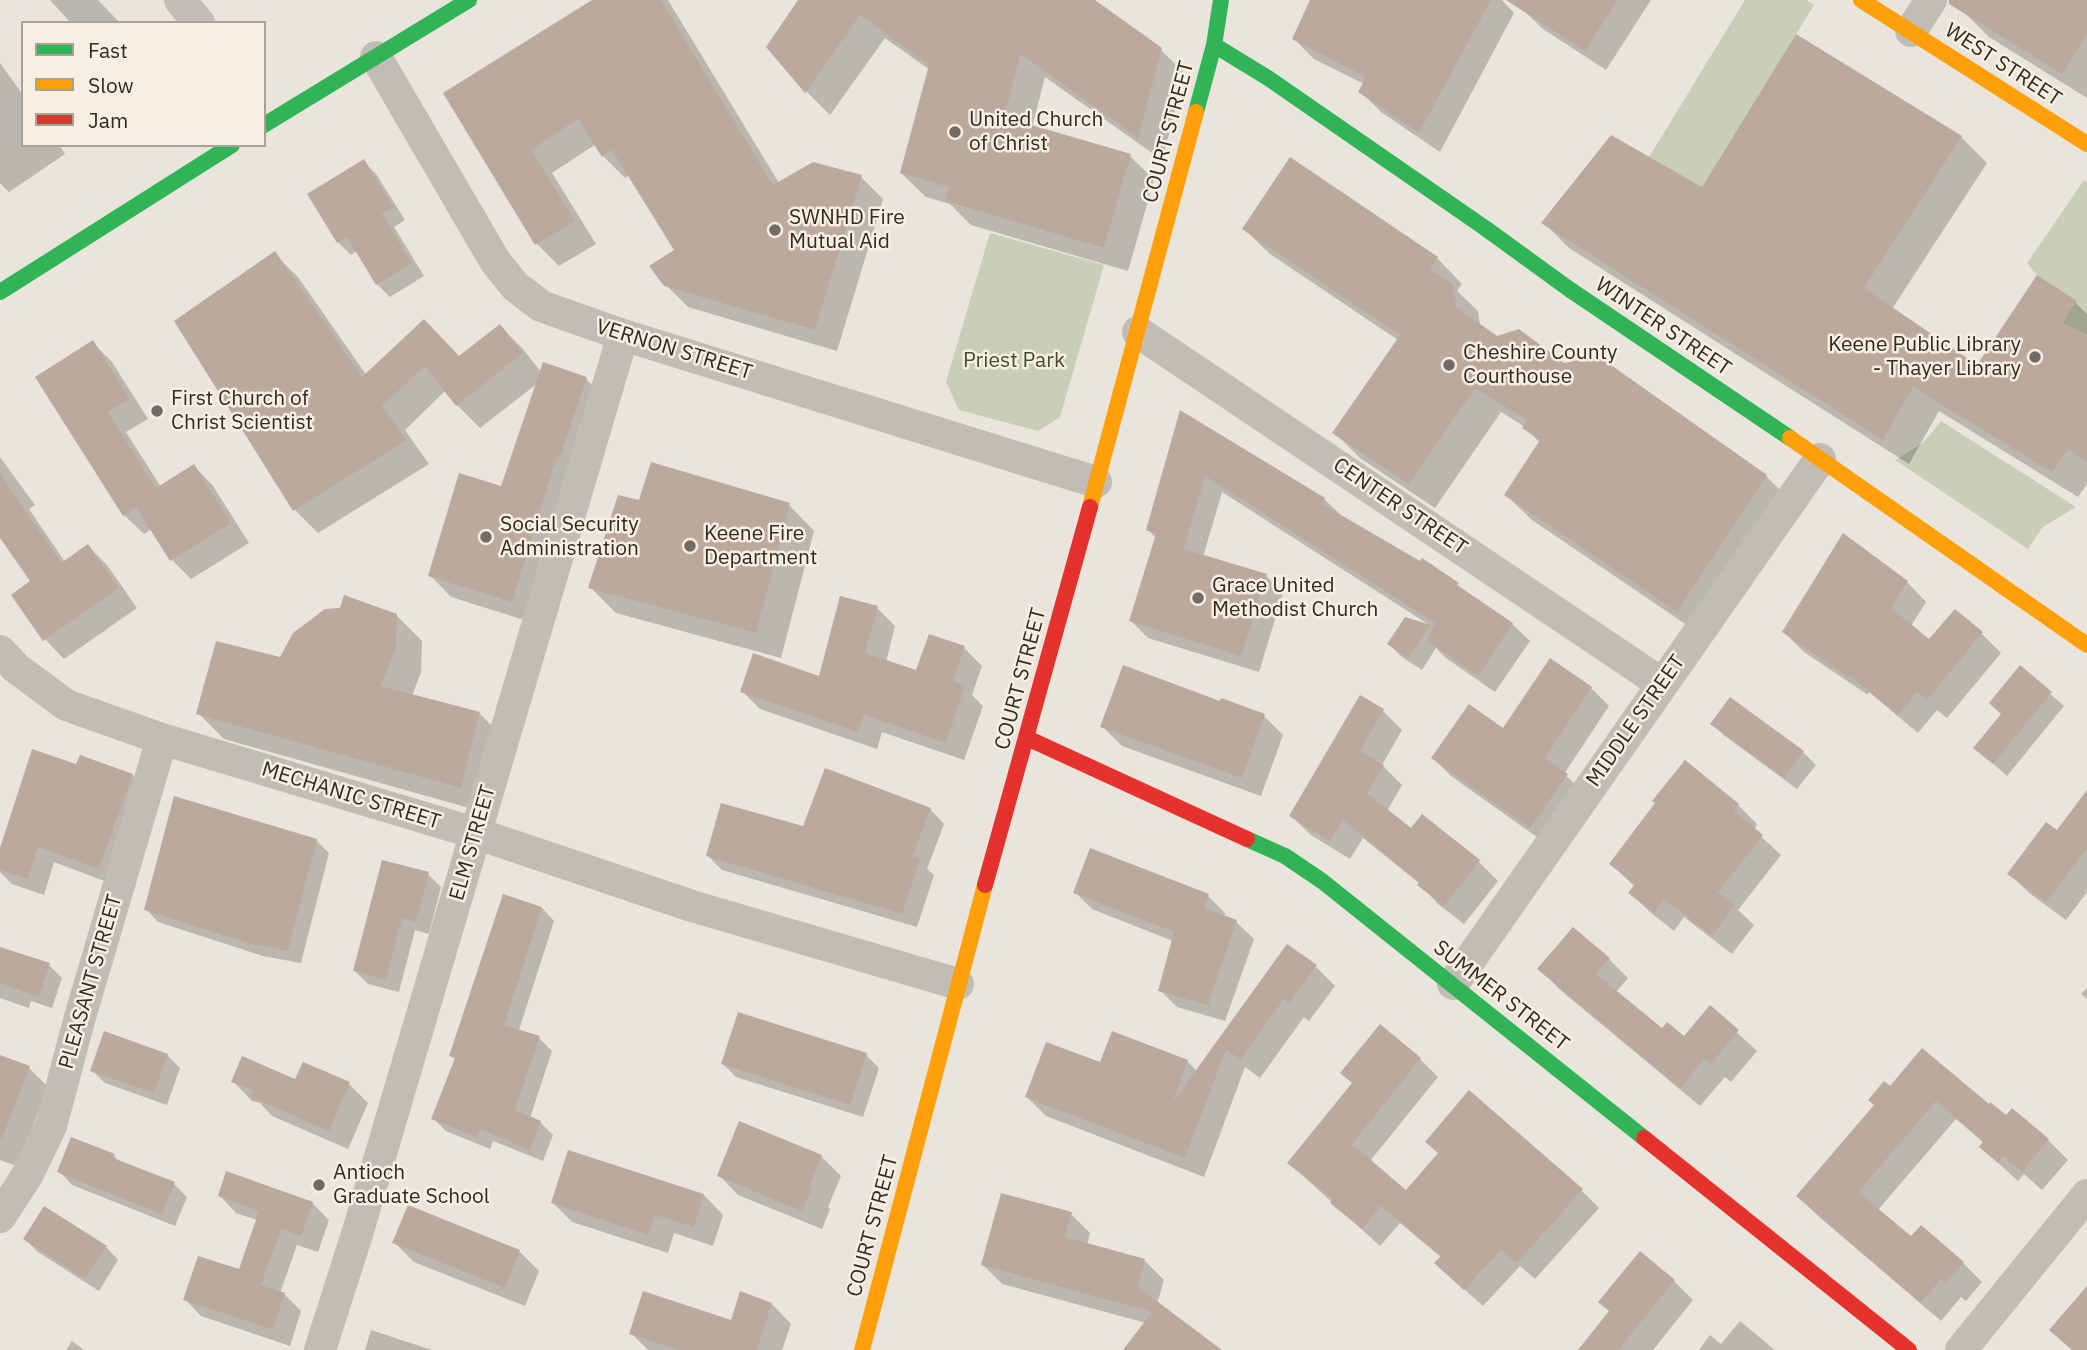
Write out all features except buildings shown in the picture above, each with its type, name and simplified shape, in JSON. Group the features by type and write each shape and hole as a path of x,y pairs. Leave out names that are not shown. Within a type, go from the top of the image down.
{"street":[{"path":"180,0 197,21"},
{"path":"269,114 376,57 468,0"},
{"path":"1200,0 1217,18"},
{"name":"COURT STREET","path":"862,1350 958,984 1138,332 1214,45 1221,0"},
{"name":"WEST STREET","path":"1861,0 2087,144"},
{"path":"1911,31 1931,0"},
{"name":"WINTER STREET","path":"1214,45 1268,78 1569,289 2087,645"},
{"name":"VERNON STREET","path":"376,57 495,261 515,286 541,306 623,335 1096,482"},
{"path":"0,292 229,147"},
{"name":"CENTER STREET","path":"1138,332 1661,684"},
{"name":"ELM STREET","path":"320,1350 358,1231 623,335"},
{"name":"MIDDLE STREET","path":"1453,984 1820,459"},
{"name":"MECHANIC STREET","path":"0,652 16,668 66,705 162,739 475,833 692,906 958,984"},
{"name":"SUMMER STREET","path":"1027,738 1285,856 1322,881 1909,1350"},
{"name":"PLEASANT STREET","path":"0,1217 28,1174 51,1126 80,1017 162,739"},
{"path":"1961,1350 2087,1195"}],"green space":[{"path":"1745,0 1807,0 1814,5 1702,187 1649,157"},
{"path":"2084,180 2087,183 2087,335 2062,323 2076,301 2037,275 2027,263"},
{"name":"Priest Park","path":"990,233 1104,265 1060,417 1038,431 959,410 946,382"},
{"path":"1941,421 2076,507 2043,527 2028,549 1895,460 1924,442"}],"traffic: fast":[{"path":"266,124 469,0"},
{"path":"1196,112 1214,45 1221,0"},
{"path":"1214,45 1268,78 1569,289 1790,438"},
{"path":"0,292 229,147"},
{"path":"1247,839 1285,856 1322,881 1644,1138"}],"traffic: slow":[{"path":"1861,0 2087,144"},
{"path":"1090,507 1196,112"},
{"path":"1790,438 2087,645"},
{"path":"862,1350 985,885"}],"traffic: jam":[{"path":"985,885 1090,507"},
{"path":"1027,738 1247,839"},
{"path":"1644,1138 1909,1350"}],"place":[{"name":"United Church of Christ","path":"955,132"},
{"name":"SWNHD Fire Mutual Aid","path":"775,230"},
{"name":"Keene Public Library - Thayer Library","path":"2035,357"},
{"name":"Cheshire County Courthouse","path":"1449,365"},
{"name":"First Church of Christ Scientist","path":"157,411"},
{"name":"Social Security Administration","path":"486,537"},
{"name":"Keene Fire Department","path":"690,546"},
{"name":"Grace United Methodist Church","path":"1198,598"},
{"name":"Antioch Graduate School","path":"319,1185"}]}
